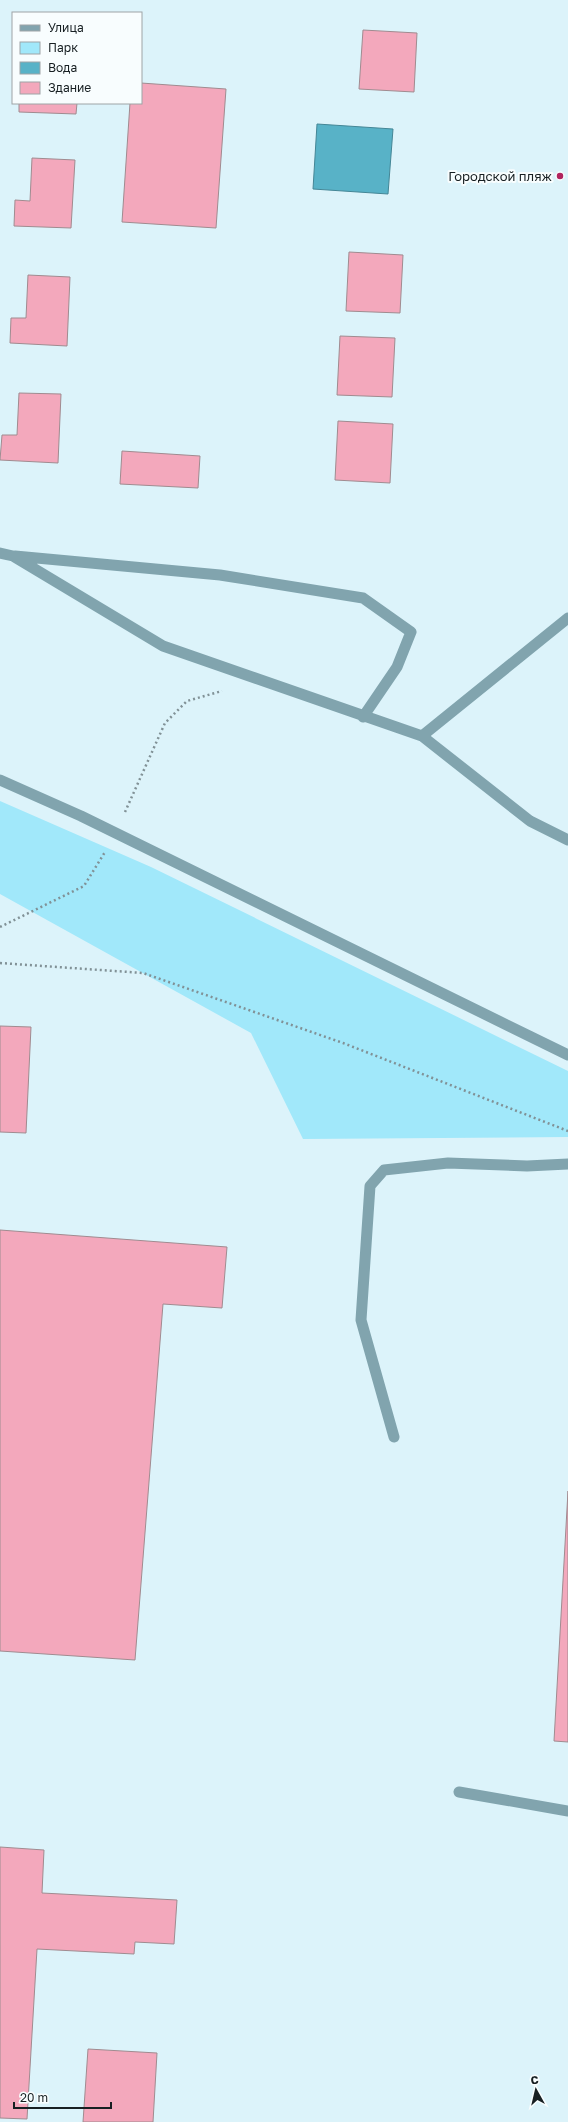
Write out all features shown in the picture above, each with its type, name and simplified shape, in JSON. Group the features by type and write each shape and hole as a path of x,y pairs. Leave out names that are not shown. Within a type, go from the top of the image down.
{"street":[{"path":"0,553 13,556 220,575 363,598 410,632 397,667 363,717"},
{"path":"13,556 163,646 363,717 422,736 530,821 568,840"},
{"path":"422,736 568,618"},
{"path":"0,780 116,834 568,1055"},
{"path":"394,1437 361,1320 370,1186 384,1170 391,1169 448,1163 527,1166 568,1164"},
{"path":"459,1792 568,1811"}],"path":[{"path":"0,928 84,886 116,834 165,723 187,701 225,691"},
{"path":"0,963 143,973 343,1042 568,1131"}],"green space":[{"path":"0,801 151,867 568,1071 568,1137 303,1139 251,1033 0,894"}],"water":[{"path":"317,124 393,129 388,194 313,189"}],"building":[{"path":"363,30 417,33 414,92 359,89"},
{"path":"142,83 226,89 216,228 122,222 130,104 142,104"},
{"path":"19,104 77,104 76,114 19,112"},
{"path":"32,158 75,160 71,228 14,226 15,200 30,201"},
{"path":"349,252 403,255 400,313 346,311"},
{"path":"28,275 70,277 67,346 10,343 11,318 26,318"},
{"path":"340,336 395,338 392,397 337,395"},
{"path":"19,393 61,394 58,463 0,460 2,435 17,435"},
{"path":"338,421 393,424 390,483 335,480"},
{"path":"122,451 200,456 198,488 120,484"},
{"path":"0,1026 31,1027 26,1133 0,1132"},
{"path":"0,1230 227,1247 222,1308 163,1304 135,1660 0,1651"},
{"path":"568,1491 568,1742 554,1741"},
{"path":"0,1847 44,1850 42,1893 177,1900 174,1944 135,1942 134,1954 37,1949 27,2119 0,2118"},
{"path":"88,2049 157,2053 153,2122 83,2122"}],"place":[{"name":"Городской пляж","path":"560,176"}]}
